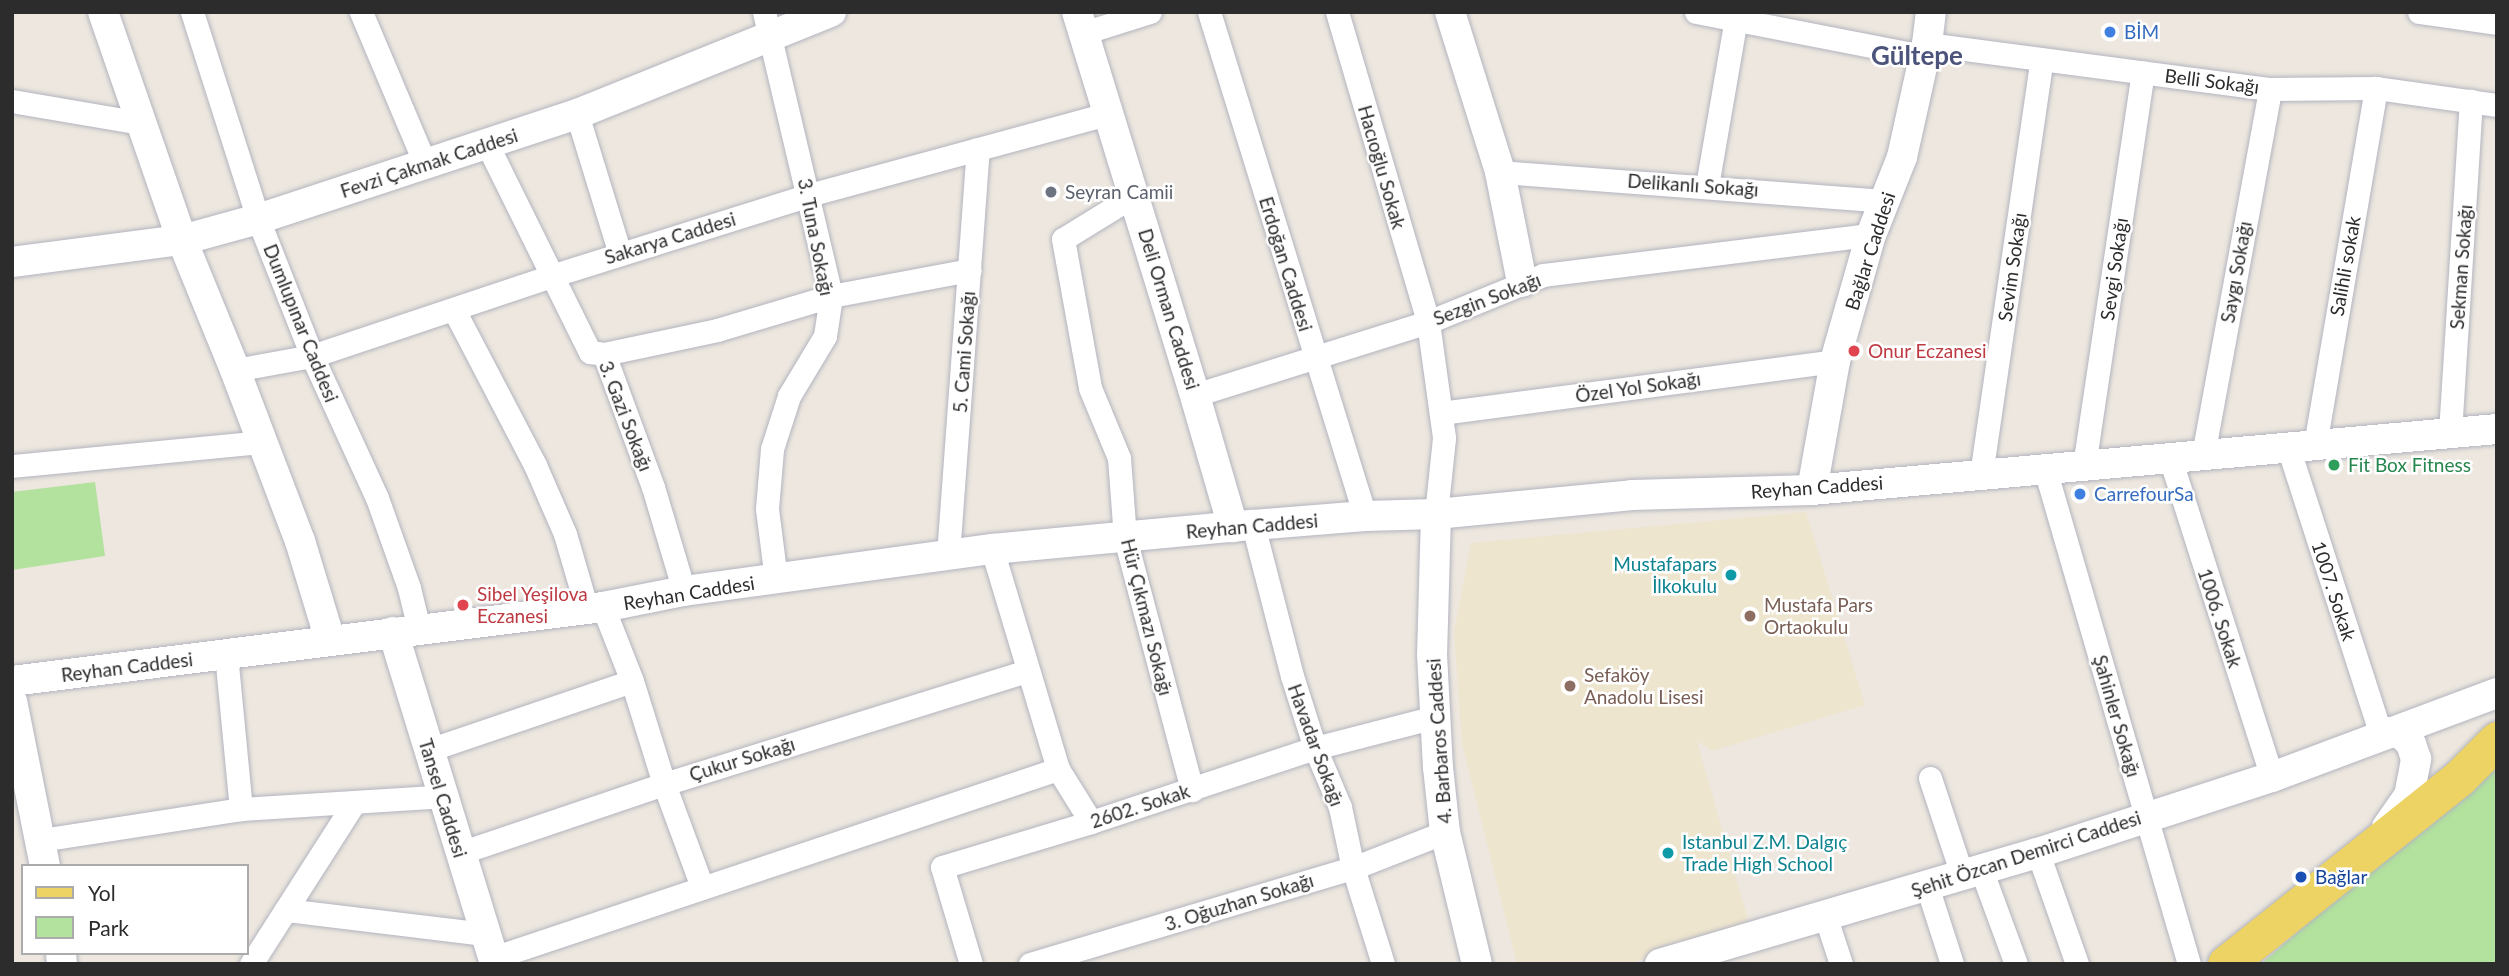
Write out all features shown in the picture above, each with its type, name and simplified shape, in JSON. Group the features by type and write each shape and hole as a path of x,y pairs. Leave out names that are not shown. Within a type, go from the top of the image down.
{"main road":[{"path":"2226,964 2459,778 2497,740"}],"street":[{"path":"103,12 182,240 300,541 330,640"},
{"name":"Dumlupınar Caddesi","path":"192,12 258,219 312,356 377,498 409,588 406,631"},
{"path":"361,12 426,166"},
{"name":"Fevzi Çakmak Caddesi","path":"12,262 182,240 258,219 426,166 577,114 766,24 831,12"},
{"path":"1080,22 1150,12"},
{"name":"Erdoğan Caddesi","path":"1209,12 1366,516"},
{"name":"Hacıoğlu Sokak","path":"1337,12 1428,322 1444,438 1436,514"},
{"path":"1450,12 1500,172 1522,282"},
{"name":"Belli Sokağı","path":"1696,12 1737,15 1925,50 2042,59 2270,89 2376,88 2497,105"},
{"name":"Bağlar Caddesi","path":"1812,490 1835,360 1871,236 1902,157 1931,12"},
{"path":"2419,12 2497,23"},
{"path":"1707,186 1737,15"},
{"name":"Deli Orman Caddesi","path":"1080,22 1195,395 1243,526"},
{"name":"3. Tuna Sokağı","path":"766,24 831,296 825,336 789,396 772,449 767,509 776,579"},
{"name":"Sevim Sokağı","path":"1981,475 2042,59"},
{"name":"Sevgi Sokağı","path":"2084,466 2143,72"},
{"name":"Salihli sokak","path":"2301,446 2376,88"},
{"name":"Saygı Sokağı","path":"2203,455 2270,89"},
{"path":"12,101 141,123"},
{"name":"Sekman Sokağı","path":"2450,433 2471,101"},
{"path":"577,114 620,254"},
{"name":"Sakarya Caddesi","path":"235,370 312,356 551,276 809,195 1108,114"},
{"name":"3. Gazi Sokağı","path":"486,144 590,352 604,354 653,487 684,591"},
{"name":"5. Cami Sokağı","path":"948,555 978,149"},
{"name":"Delikanlı Sokağı","path":"1500,172 1886,201"},
{"name":"Hür Çıkmazı Sokağı","path":"1133,196 1063,239 1090,388 1119,458 1125,538 1192,790"},
{"name":"Sezgin Sokağı","path":"1195,395 1428,322 1543,275 1871,236"},
{"path":"604,354 717,330 831,296 970,270"},
{"path":"454,310 535,465 595,608 632,681 664,784 702,887"},
{"name":"Özel Yol Sokağı","path":"1441,413 1835,360"},
{"name":"Reyhan Caddesi","path":"12,681 595,608 684,591 992,549 1366,516 1436,514 1633,495 1812,490 2497,429"},
{"path":"12,466 262,442"},
{"name":"1007. Sokak","path":"2301,446 2385,734"},
{"name":"1006. Sokak","path":"2170,458 2272,777"},
{"name":"Şahinler Sokağı","path":"2045,469 2189,964"},
{"name":"4. Barbaros Caddesi","path":"1436,514 1432,654 1436,718 1445,832 1471,962"},
{"name":"Havadar Sokağı","path":"1243,526 1315,748 1340,807 1353,868 1383,964"},
{"path":"992,549 1026,671 1058,769 1091,822"},
{"name":"Tansel Caddesi","path":"406,631 429,750 446,796 460,853 491,952"},
{"path":"226,654 241,809"},
{"name":"Çukur Sokağı","path":"460,853 664,784 1026,671"},
{"path":"429,750 632,681"},
{"name":"Şehit Özcan Demirci Caddesi","path":"1660,964 2038,853 2272,777 2497,693"},
{"path":"12,701 43,853 241,809 446,796"},
{"name":"2602. Sokak","path":"971,964 942,867 1192,790 1315,748 1436,718"},
{"path":"2372,847 2409,796 2414,780 2416,759 2411,744 2402,734 2385,734"},
{"path":"286,911 491,952 702,887 1058,769"},
{"path":"1930,778 2016,964"},
{"path":"251,964 354,803"},
{"name":"3. Oğuzhan Sokağı","path":"1030,964 1353,868 1445,832"},
{"path":"2038,853 2077,964"},
{"path":"1927,886 1952,964"},
{"path":"1825,915 1841,964"}],"shaded area":[{"path":"1806,512 1865,705 1712,751 1697,741 1750,927 1627,964 1517,964 1462,743 1454,632 1471,543"}],"green space":[{"path":"95,482 105,556 12,570 12,492"},
{"path":"2497,761 2497,964 2261,964 2359,879"}],"place":[{"name":"BİM","path":"2110,32"},
{"name":"Seyran Camii","path":"1051,192"},
{"name":"Onur Eczanesi","path":"1854,351"},
{"name":"Fit Box Fitness","path":"2334,465"},
{"name":"CarrefourSa","path":"2080,494"},
{"name":"Mustafapars İlkokulu","path":"1731,575"},
{"name":"Sibel Yeşilova Eczanesi","path":"463,605"},
{"name":"Mustafa Pars Ortaokulu","path":"1750,616"},
{"name":"Sefaköy Anadolu Lisesi","path":"1570,686"},
{"name":"Istanbul Z.M. Dalgıç Trade High School","path":"1668,853"},
{"name":"Bağlar","path":"2301,877"}],"district":[{"name":"Gültepe","path":"1917,56"}]}
